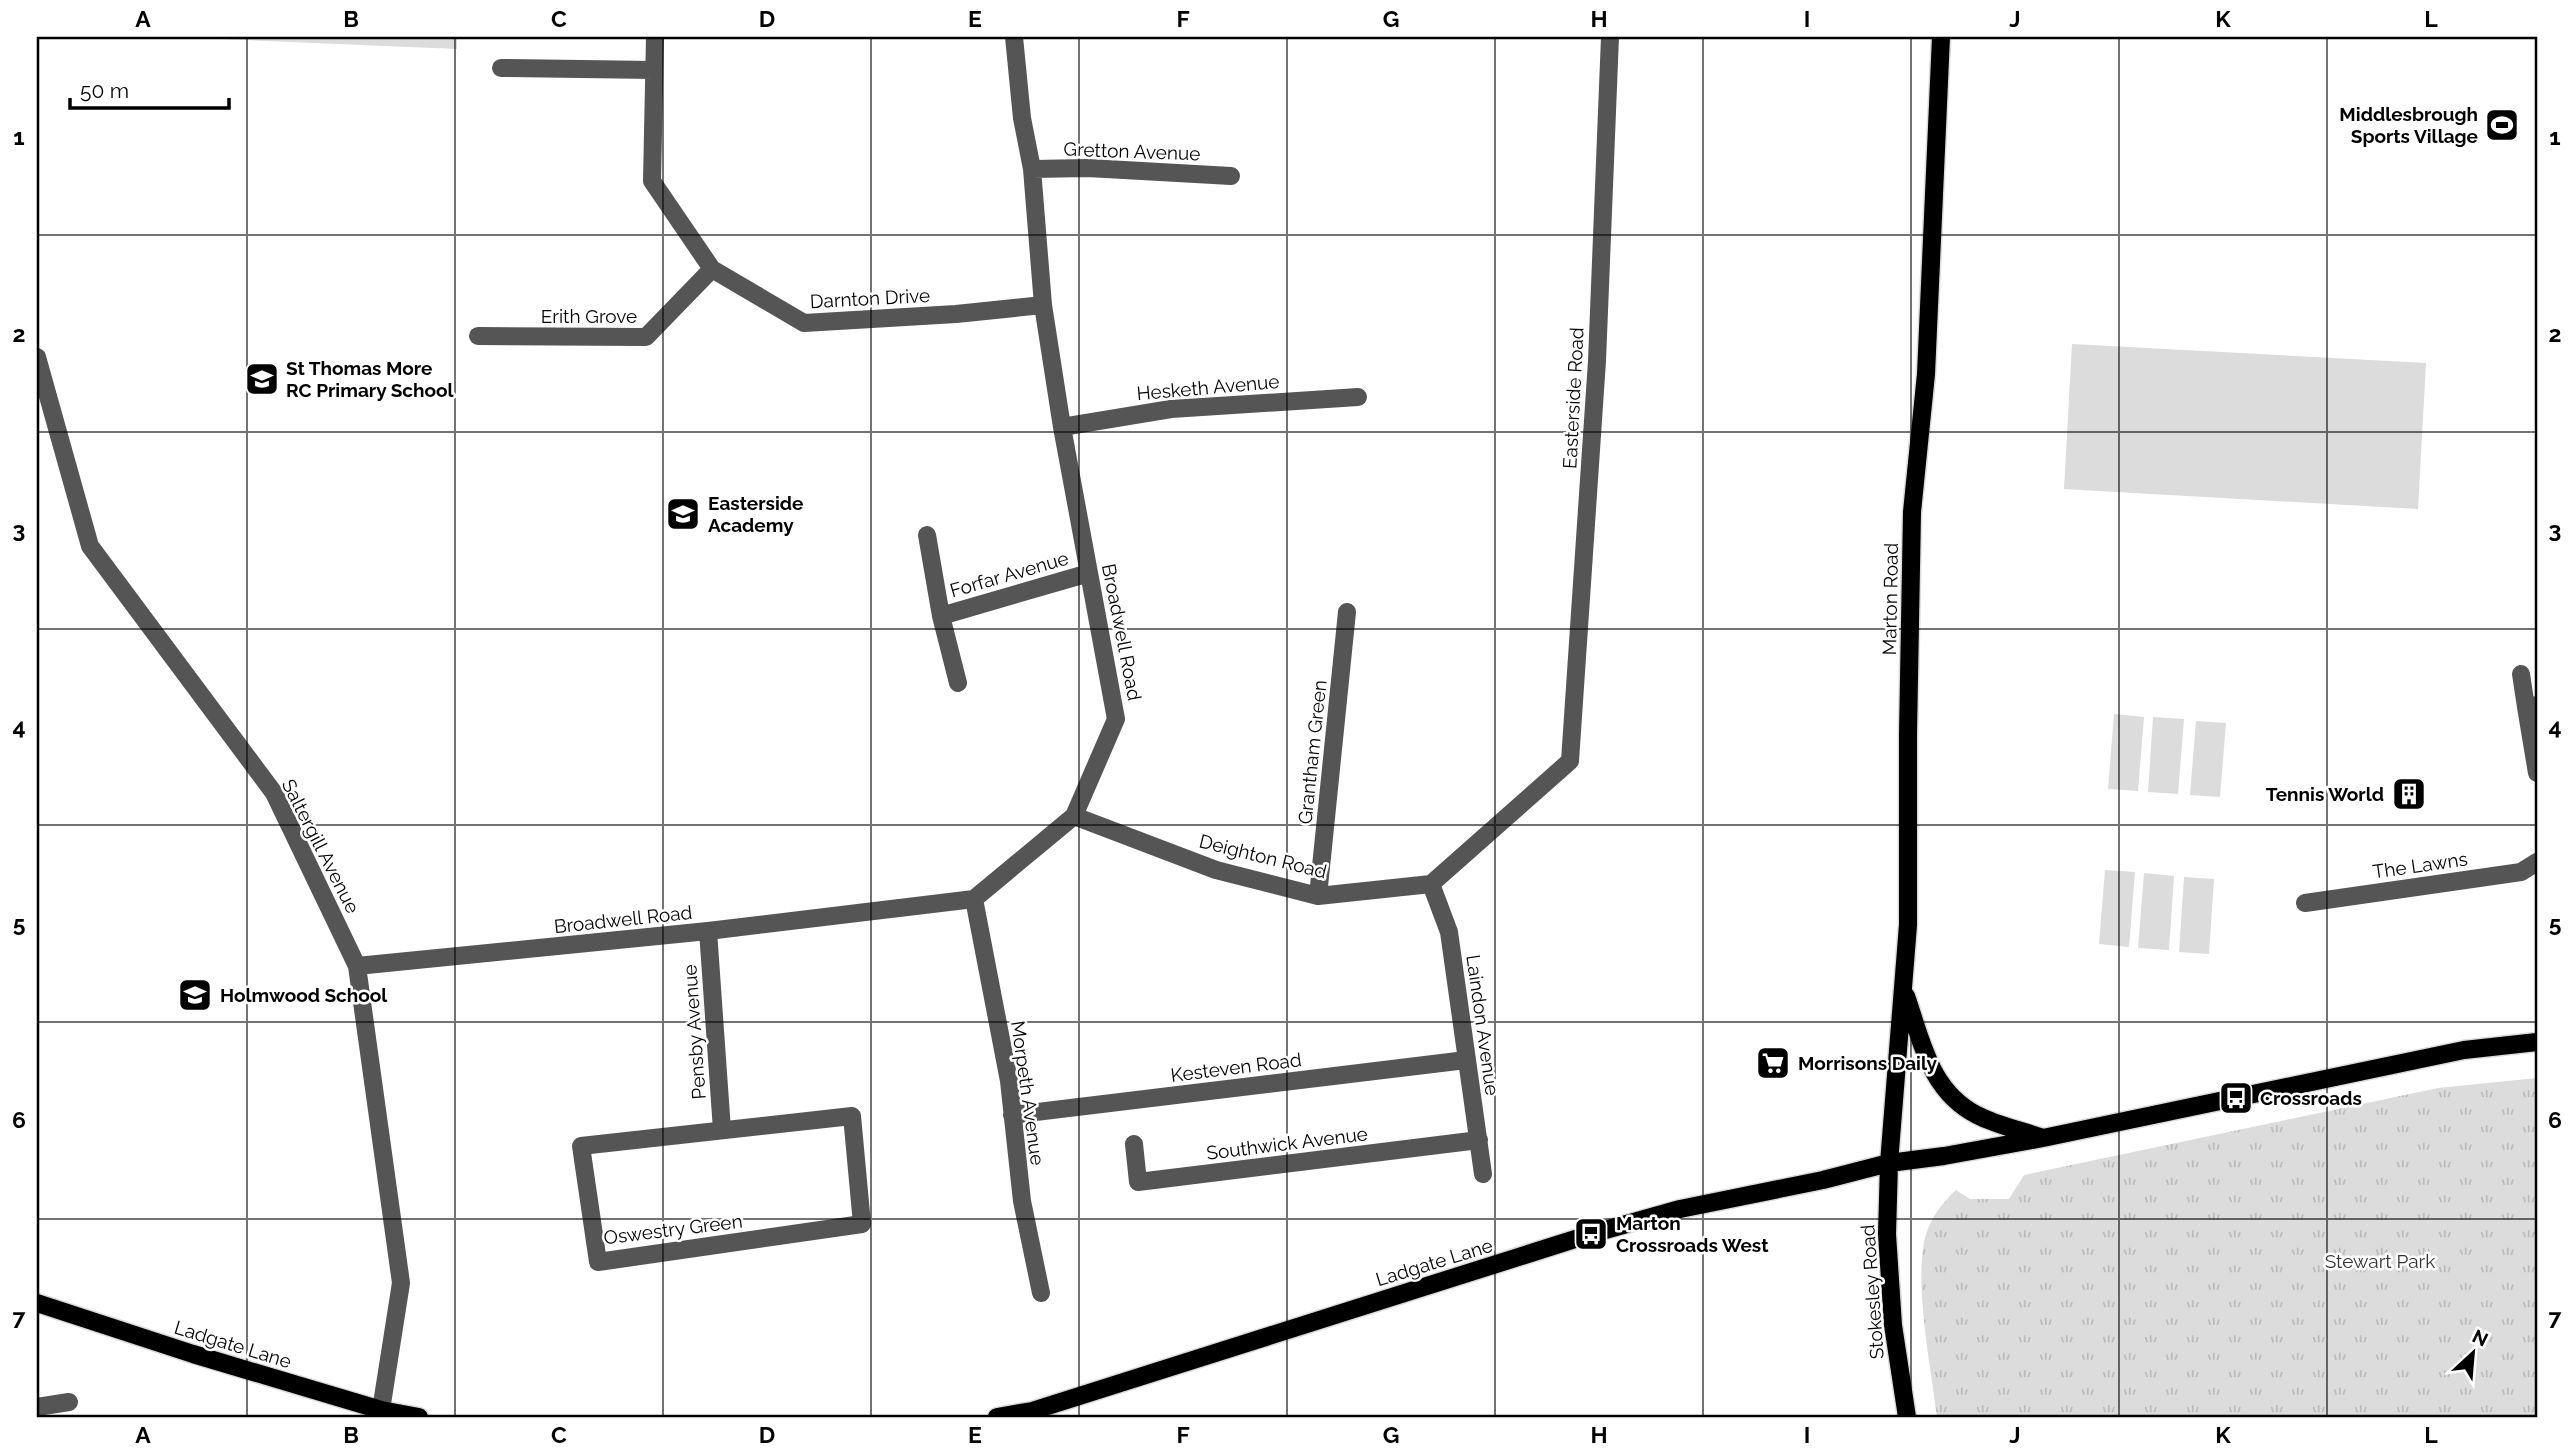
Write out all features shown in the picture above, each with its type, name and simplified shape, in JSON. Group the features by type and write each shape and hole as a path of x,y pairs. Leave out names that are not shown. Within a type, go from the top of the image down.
{"main road":[{"name":"Marton Road","path":"1889,1163 1908,925 1912,512 1926,374 1941,37"},
{"path":"1904,988 1934,1077 1953,1099 1978,1115 2043,1138"},
{"name":"Ladgate Lane","path":"997,1417 1033,1414 1591,1234 1680,1209 1823,1180 1889,1163 2043,1138 2464,1050 2537,1042"},
{"name":"Stokesley Road","path":"1889,1163 1887,1234 1893,1325 1907,1417"},
{"name":"Ladgate Lane","path":"37,1303 192,1354 382,1410 419,1417"}],"street":[{"name":"Darnton Drive","path":"655,37 652,180 712,269 804,323 956,314 1043,305"},
{"name":"Broadwell Road","path":"357,966 708,932 974,900 1074,816 1116,719 1062,427 1043,305 1032,169 1022,118 1014,37"},
{"name":"Easterside Road","path":"1431,884 1570,761 1597,361 1610,37"},
{"path":"501,68 654,70"},
{"name":"Gretton Avenue","path":"1032,169 1088,167 1231,176"},
{"name":"Erith Grove","path":"478,336 646,337 712,269"},
{"name":"Saltergill Avenue","path":"37,357 90,546 274,793 357,966 401,1283 382,1410"},
{"name":"Hesketh Avenue","path":"1062,427 1171,408 1358,397"},
{"path":"927,535 941,616 958,683"},
{"name":"Forfar Avenue","path":"941,616 1089,573"},
{"name":"Grantham Green","path":"1318,896 1347,612"},
{"path":"2521,674 2532,706 2537,773"},
{"name":"Deighton Road","path":"1074,816 1216,870 1318,896 1431,884"},
{"name":"The Lawns","path":"2305,903 2521,872 2537,862"},
{"name":"Laindon Avenue","path":"1431,884 1449,932 1483,1174"},
{"name":"Morpeth Avenue","path":"974,900 1009,1081 1022,1201 1041,1293"},
{"name":"Pensby Avenue","path":"708,932 722,1130"},
{"name":"Kesteven Road","path":"1012,1115 1466,1060"},
{"name":"Oswestry Green","path":"852,1116 862,1224 598,1262 581,1146 722,1130 852,1116"},
{"name":"Southwick Avenue","path":"1134,1144 1138,1182 1479,1140"},
{"path":"37,1407 69,1402"}],"green space":[{"path":"173,37 457,37 457,49"},
{"path":"2072,344 2426,363 2418,509 2064,489"},
{"path":"2114,714 2144,717 2138,791 2108,789"},
{"path":"2153,717 2184,719 2178,794 2148,792"},
{"path":"2196,721 2226,723 2220,797 2190,795"},
{"path":"2105,870 2135,872 2129,947 2099,944"},
{"path":"2144,873 2174,876 2169,950 2138,948"},
{"path":"2184,877 2214,879 2209,954 2179,952"},
{"name":"Stewart Park","path":"2537,1078 2537,1417 1937,1417 1924,1324 1922,1253 1931,1221 1942,1204 1956,1190 1970,1199 2009,1199 2024,1175 2438,1088"}],"place":[{"name":"Middlesbrough Sports Village","path":"2502,125"},
{"name":"St Thomas More RC Primary School","path":"262,379"},
{"name":"Easterside Academy","path":"683,514"},
{"name":"Tennis World","path":"2409,794"},
{"name":"Holmwood School","path":"195,995"},
{"name":"Morrisons Daily","path":"1773,1063"},
{"name":"Crossroads","path":"2236,1098"},
{"name":"Marton Crossroads West","path":"1591,1234"}]}
